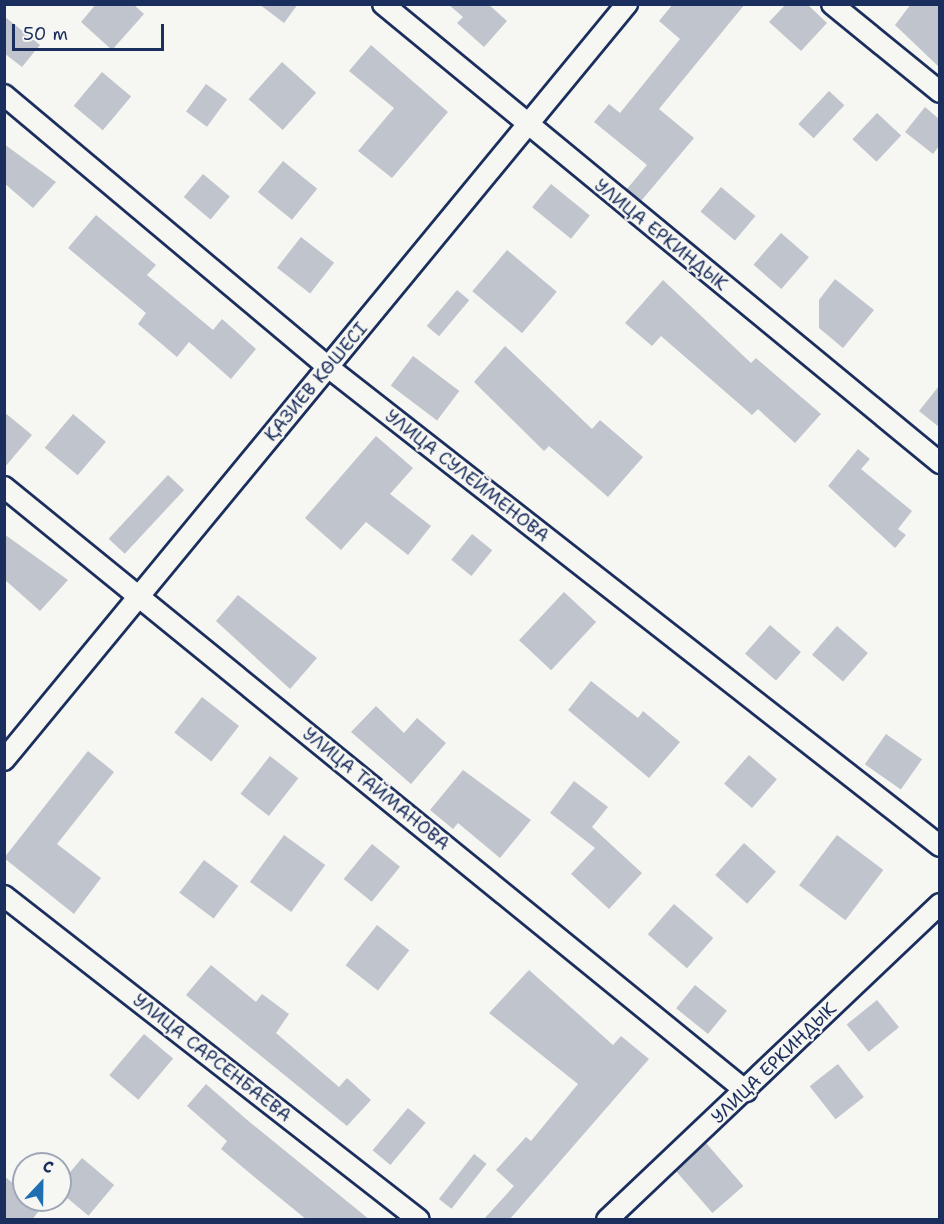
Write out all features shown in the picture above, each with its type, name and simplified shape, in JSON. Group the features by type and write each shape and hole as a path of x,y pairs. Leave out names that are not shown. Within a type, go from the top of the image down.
{"street":[{"name":"УЛИЦА ЕРКИНДЫК","path":"383,4 939,463"},
{"name":"ҚАЗИЕВ КӨШЕСІ","path":"4,760 627,4"},
{"path":"832,4 939,92"},
{"name":"УЛИЦА СУЛЕЙМЕНОВА","path":"4,94 328,367 939,846"},
{"name":"УЛИЦА ТАЙМАНОВА","path":"4,488 746,1091"},
{"name":"УЛИЦА САРСЕНБАЕВА","path":"4,896 419,1220"},
{"name":"УЛИЦА ЕРКИНДЫК","path":"607,1220 746,1091 939,904"}],"building":[{"path":"96,4 133,4 144,14 112,50 81,22"},
{"path":"259,4 298,4 284,23"},
{"path":"448,4 488,4 507,21 484,47 457,23 463,17"},
{"path":"673,4 745,4 659,109 694,138 641,201 627,189 647,165 594,122 609,104 620,113 680,39 659,21"},
{"path":"786,4 807,4 827,23 801,51 769,22"},
{"path":"911,4 939,4 939,67 895,25"},
{"path":"4,16 40,45 22,67 4,53"},
{"path":"371,45 448,112 392,178 358,151 394,108 349,71"},
{"path":"282,62 316,93 283,130 249,99"},
{"path":"102,72 131,96 103,130 74,106"},
{"path":"206,84 227,99 207,127 186,112"},
{"path":"829,91 844,105 814,138 798,124"},
{"path":"925,107 939,119 939,146 933,154 905,132"},
{"path":"877,113 901,136 877,162 852,139"},
{"path":"4,144 56,182 33,208 4,183"},
{"path":"283,161 317,189 292,220 258,192"},
{"path":"203,174 230,196 211,219 184,197"},
{"path":"551,184 590,215 571,239 532,207"},
{"path":"721,187 755,216 735,240 700,212"},
{"path":"96,215 156,265 147,275 213,330 222,319 256,349 231,379 189,342 177,357 138,324 146,313 68,248"},
{"path":"781,233 809,257 781,289 753,265"},
{"path":"301,237 334,263 310,294 277,268"},
{"path":"507,250 557,292 522,333 472,291"},
{"path":"835,279 874,310 843,348 819,328 819,300"},
{"path":"663,280 751,363 756,358 821,414 795,443 758,409 752,415 661,336 652,346 625,323"},
{"path":"457,290 469,300 439,336 427,326"},
{"path":"505,346 592,429 600,420 643,457 608,497 549,446 544,451 474,382"},
{"path":"413,356 459,391 437,420 391,386"},
{"path":"939,386 939,427 919,411"},
{"path":"4,412 32,435 4,468"},
{"path":"73,414 106,442 78,475 45,448"},
{"path":"376,436 413,468 390,494 431,526 408,555 366,522 341,550 305,518"},
{"path":"858,449 870,459 861,469 912,511 898,529 906,535 895,548 828,486"},
{"path":"168,475 184,490 125,554 109,539"},
{"path":"4,534 68,580 40,611 4,579"},
{"path":"472,534 492,550 471,576 451,560"},
{"path":"564,592 596,622 551,670 519,640"},
{"path":"238,595 317,658 290,689 216,621"},
{"path":"770,625 801,652 776,681 745,654"},
{"path":"837,626 868,653 843,682 812,655"},
{"path":"591,681 638,718 643,711 680,742 649,778 568,710"},
{"path":"202,697 239,726 211,761 174,732"},
{"path":"376,706 404,733 417,718 446,743 411,784 351,732"},
{"path":"886,734 922,759 901,790 865,764"},
{"path":"88,751 114,772 57,844 101,878 74,914 4,858"},
{"path":"749,755 777,779 752,808 724,784"},
{"path":"270,756 298,778 269,816 240,794"},
{"path":"463,770 531,820 500,858 458,823 453,829 430,810"},
{"path":"574,781 608,807 592,827 642,873 609,909 571,874 595,848 550,813"},
{"path":"284,835 325,865 291,912 250,882"},
{"path":"837,835 883,870 845,920 799,885"},
{"path":"744,843 776,872 747,904 715,875"},
{"path":"372,844 400,867 372,902 344,879"},
{"path":"204,860 238,886 214,919 179,893"},
{"path":"674,904 713,938 687,968 648,934"},
{"path":"377,925 409,950 378,990 346,965"},
{"path":"211,965 256,1002 262,994 289,1014 276,1033 339,1087 347,1078 371,1100 347,1126 186,995"},
{"path":"529,970 613,1045 621,1036 649,1059 509,1220 483,1220 514,1186 496,1170 526,1137 531,1141 578,1084 489,1013"},
{"path":"695,985 727,1011 708,1034 676,1008"},
{"path":"877,1000 899,1027 869,1052 847,1025"},
{"path":"144,1034 173,1058 138,1100 109,1075"},
{"path":"838,1064 864,1097 835,1119 810,1086"},
{"path":"206,1084 370,1220 307,1220 252,1175 221,1149 227,1141 187,1106"},
{"path":"408,1108 426,1123 390,1165 373,1150"},
{"path":"706,1143 743,1186 712,1213 675,1170"},
{"path":"474,1154 487,1164 452,1209 439,1199"},
{"path":"82,1158 114,1185 88,1216 72,1202 72,1170"},
{"path":"4,1176 12,1182 12,1212 38,1212 32,1220 4,1220"}]}
